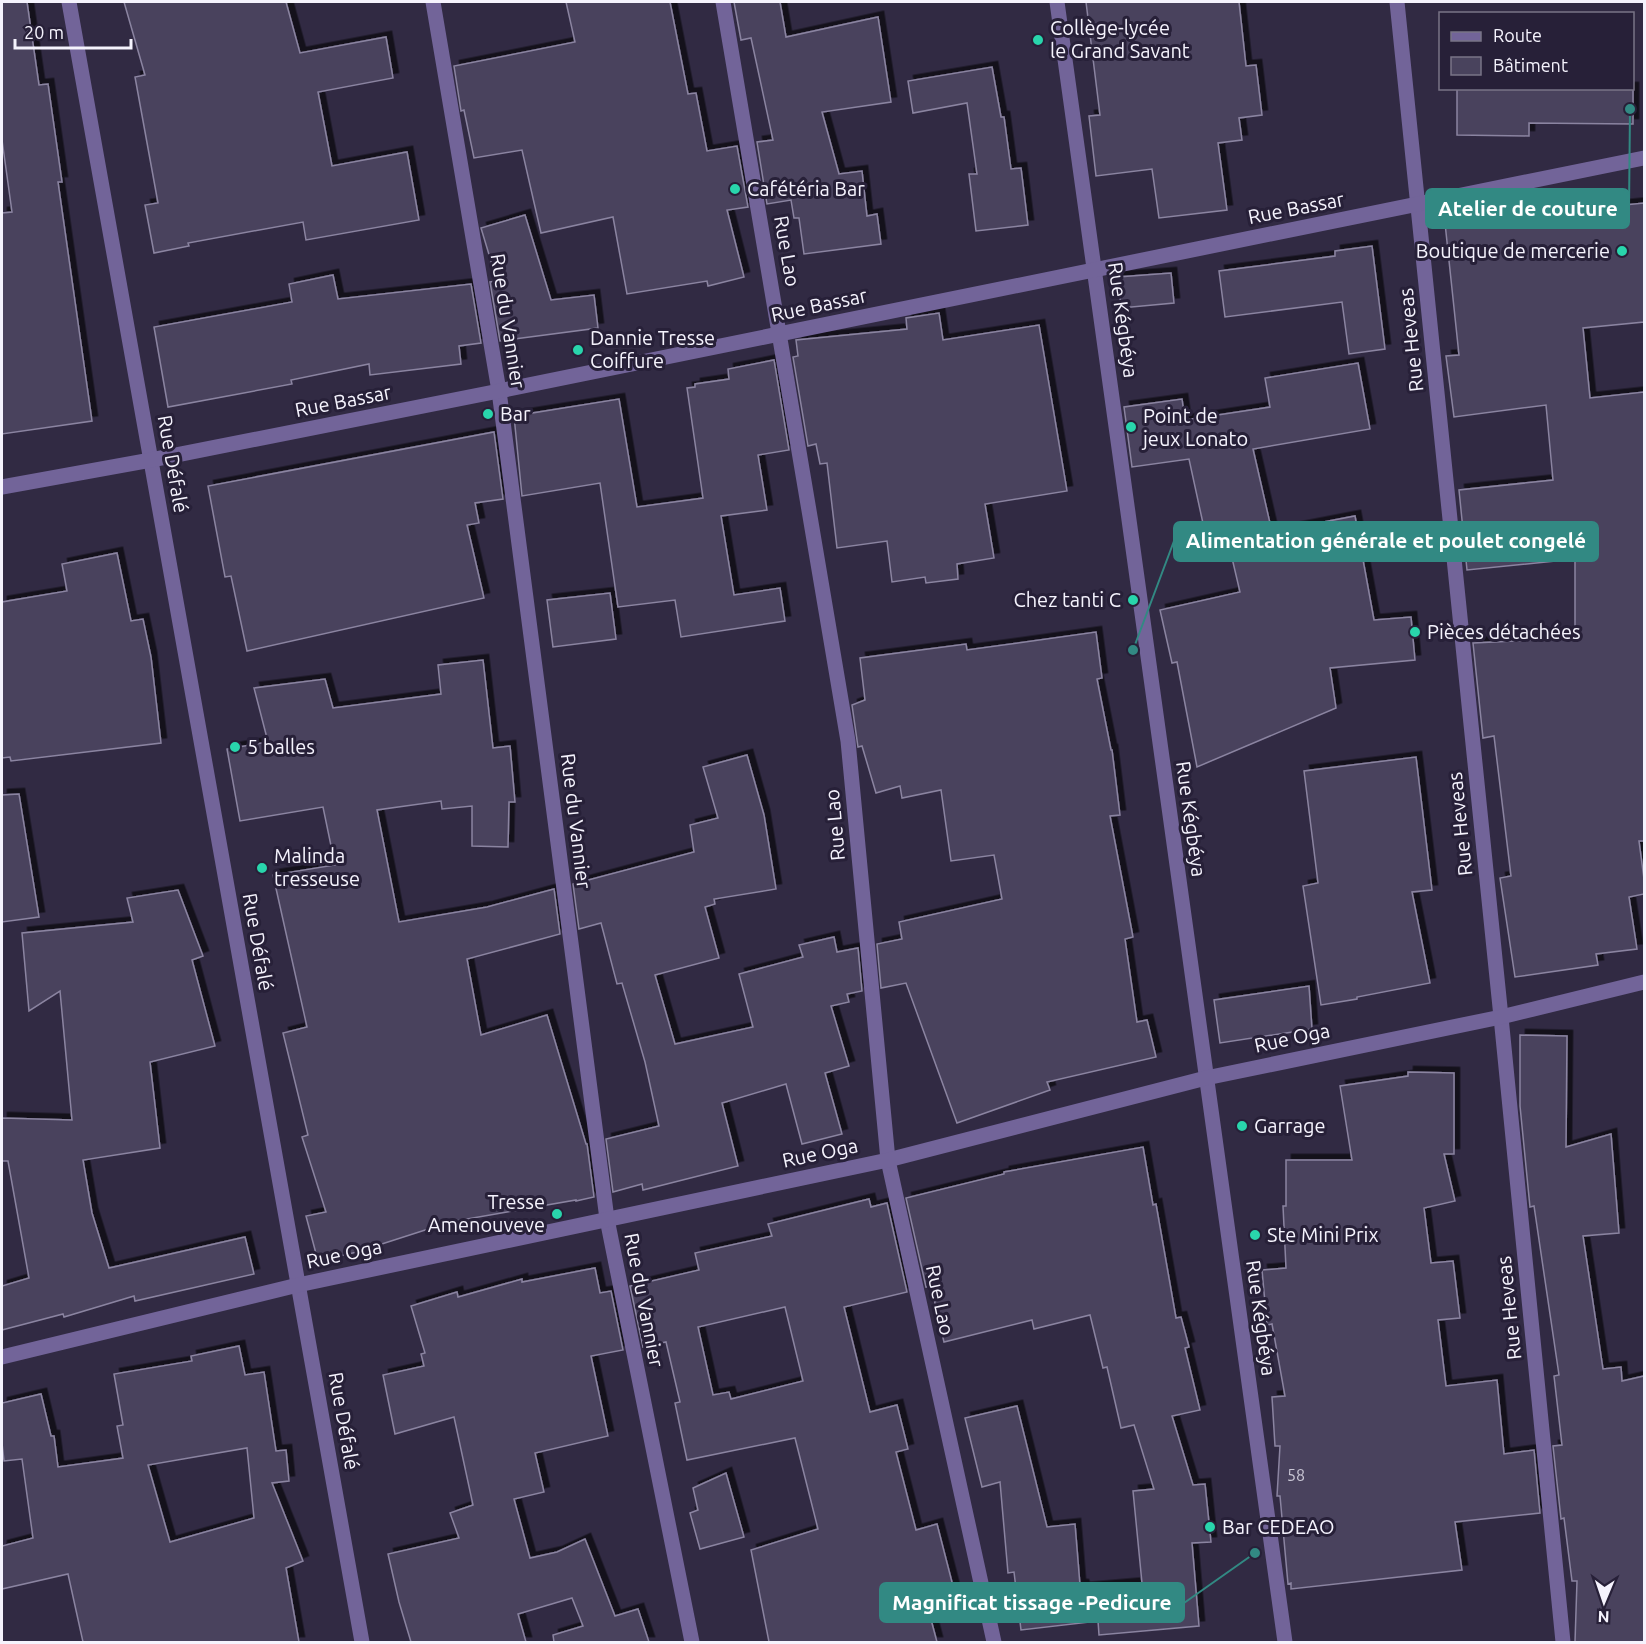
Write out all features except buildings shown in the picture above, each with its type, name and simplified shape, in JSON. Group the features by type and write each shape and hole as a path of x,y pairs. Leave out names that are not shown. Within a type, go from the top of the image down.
{"street":[{"name":"Rue Défalé","path":"69,2 362,1642"},
{"name":"Rue du Vannier","path":"433,2 499,391 607,1219 692,1642"},
{"name":"Rue Lao","path":"723,2 848,741 888,1160 993,1642"},
{"name":"Rue Kégbéya","path":"1057,2 1285,1642"},
{"name":"Rue Heveas","path":"1397,2 1563,1642"},
{"name":"Rue Bassar","path":"2,487 499,391 1644,159"},
{"name":"Rue Oga","path":"2,1357 298,1285 888,1160 1206,1078 1501,1017 1644,982"}],"place":[{"name":"Collège-lycée le Grand Savant","path":"1038,40"},
{"name":"Atelier de couture","path":"1630,109"},
{"name":"Cafétéria Bar","path":"735,189"},
{"name":"Boutique de mercerie","path":"1622,251"},
{"name":"Dannie Tresse Coiffure","path":"578,350"},
{"name":"Bar","path":"488,414"},
{"name":"Point de jeux Lonato","path":"1131,427"},
{"name":"Chez tanti C","path":"1133,600"},
{"name":"Pièces détachées","path":"1415,632"},
{"name":"Alimentation générale et poulet congelé","path":"1133,650"},
{"name":"5 balles","path":"235,747"},
{"name":"Malinda tresseuse","path":"262,868"},
{"name":"Garrage","path":"1242,1126"},
{"name":"Tresse Amenouveve","path":"557,1214"},
{"name":"Ste Mini Prix","path":"1255,1235"},
{"name":"Bar CEDEAO","path":"1210,1527"},
{"name":"Magnificat tissage -Pedicure","path":"1255,1553"}]}
